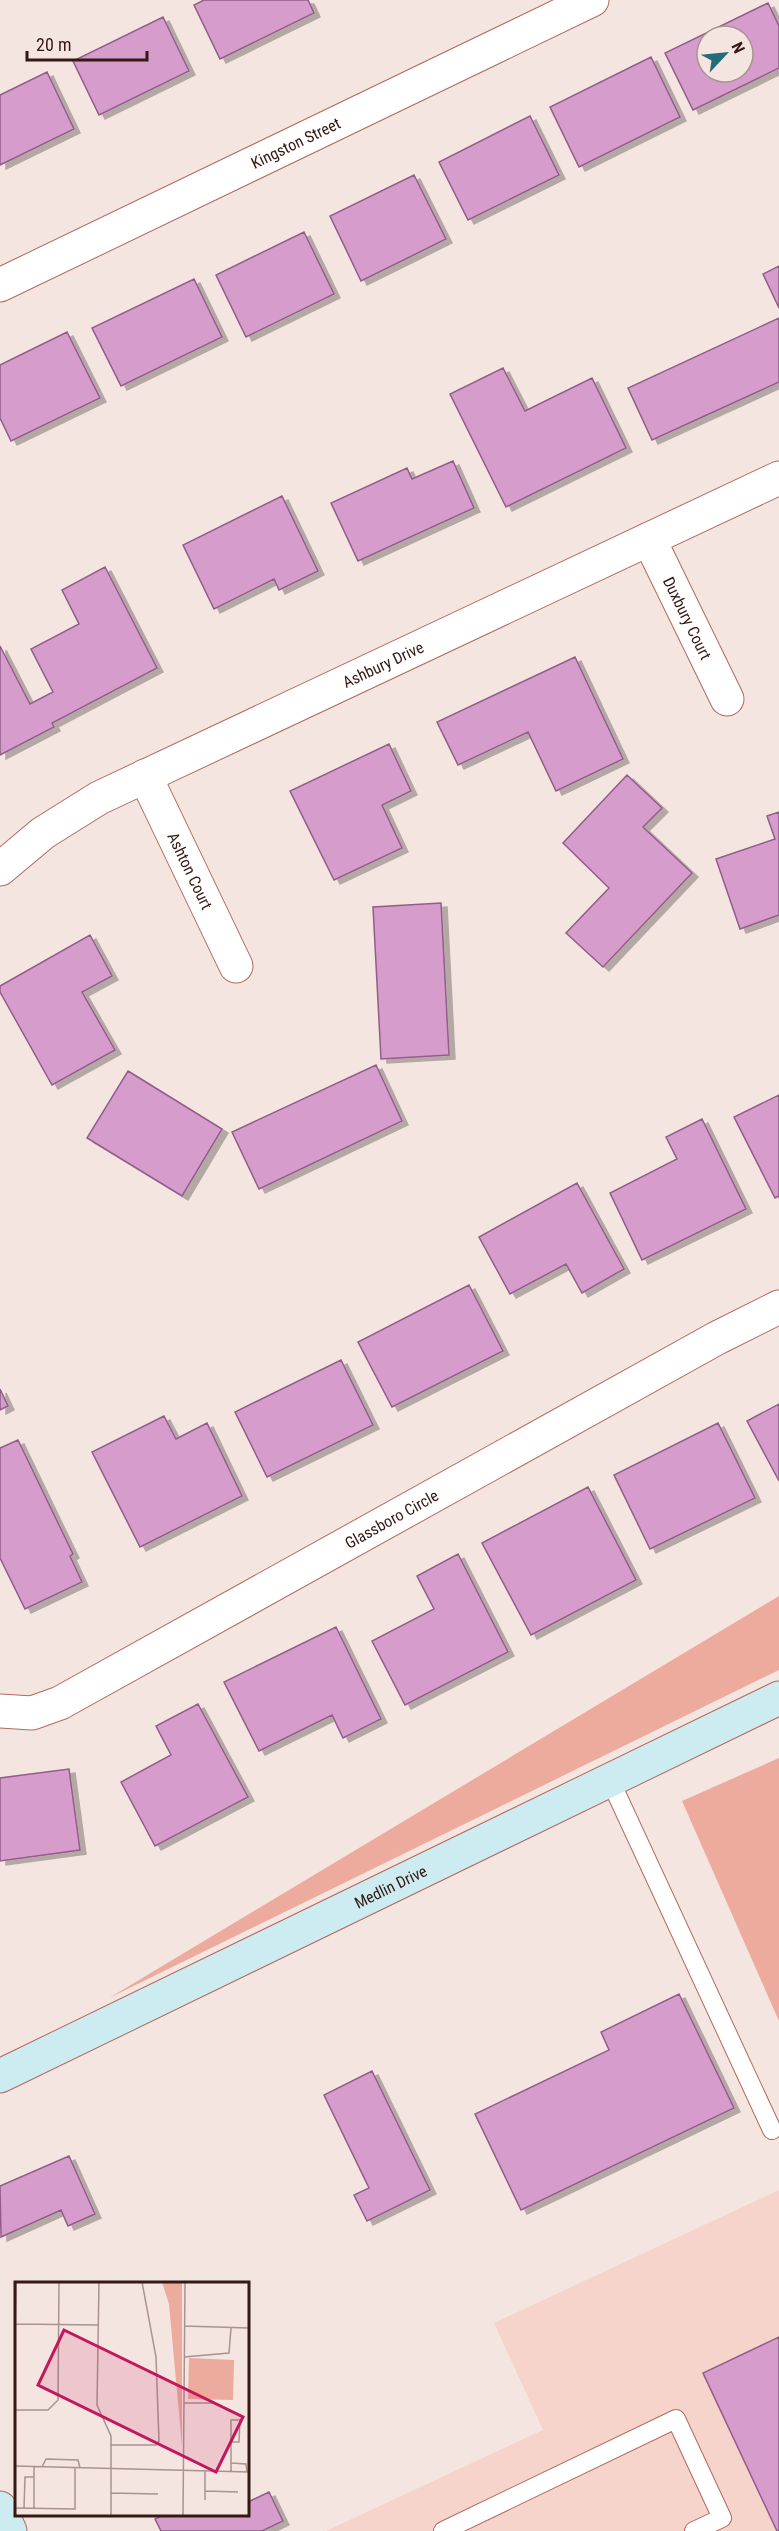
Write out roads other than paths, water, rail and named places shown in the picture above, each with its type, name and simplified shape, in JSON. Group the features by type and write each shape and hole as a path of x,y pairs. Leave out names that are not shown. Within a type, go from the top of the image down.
{"street":[{"name":"Kingston Street","path":"0,285 592,0"},
{"name":"Ashbury Drive","path":"0,869 43,833 99,798 779,478"},
{"name":"Duxbury Court","path":"649,539 727,699"},
{"name":"Ashton Court","path":"145,776 236,966"},
{"name":"Glassboro Circle","path":"0,1711 32,1713 60,1703 707,1344 779,1307"},
{"name":"Medlin Drive","path":"0,2076 779,1698"},
{"path":"0,2508 10,2531"}],"lane":[{"path":"610,1780 772,2130"},
{"path":"443,2531 676,2419 722,2518 694,2531"}]}
